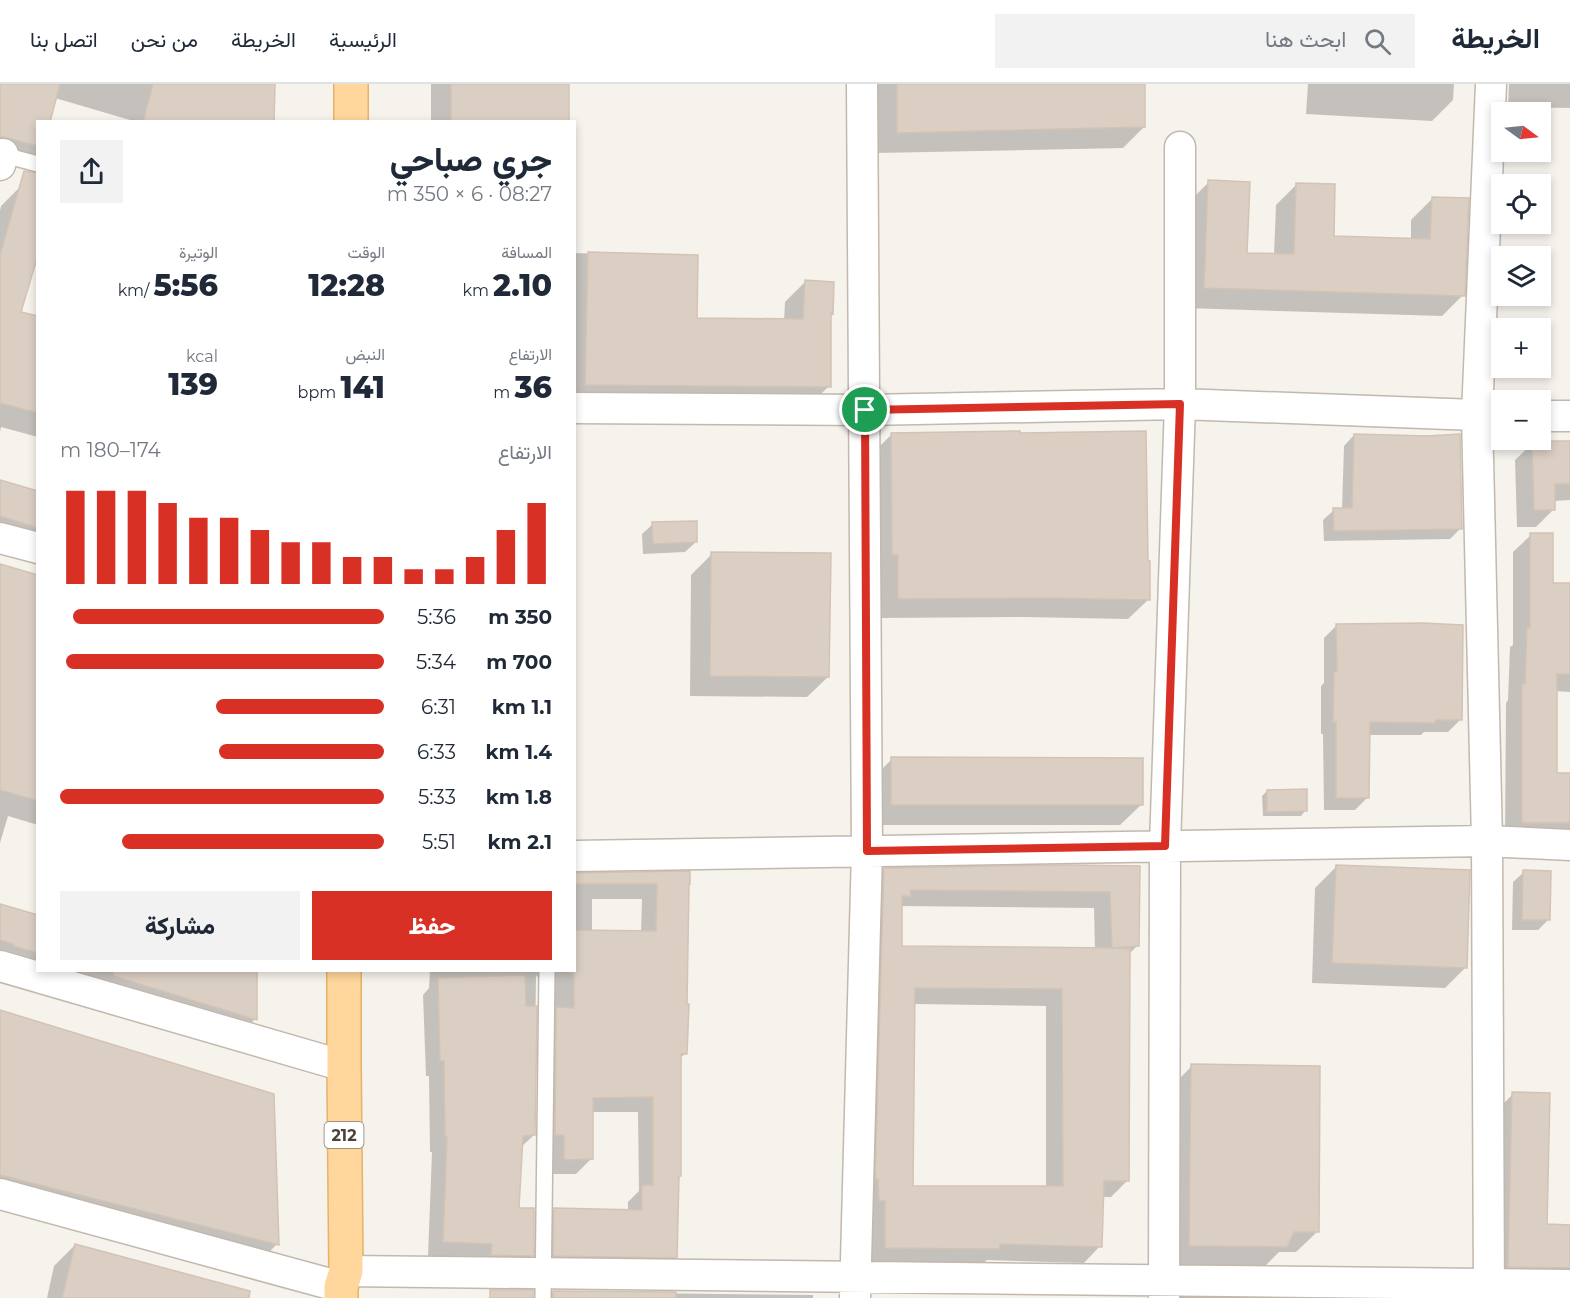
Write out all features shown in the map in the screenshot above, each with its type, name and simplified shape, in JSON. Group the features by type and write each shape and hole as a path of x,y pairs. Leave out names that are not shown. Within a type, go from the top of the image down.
{"main road":[{"path":"351,84 351,120"},
{"name":"212","path":"343,1285 344,972"}],"street":[{"path":"855,1287 867,851 862,84"},
{"path":"1489,1291 1486,842 1491,84"},
{"path":"1164,1289 1165,846 1180,404 1180,147"},
{"path":"576,408 865,410 1180,404 1489,416"},
{"path":"1551,416 1570,416"},
{"path":"0,538 36,547"},
{"path":"576,856 1486,842 1570,845"},
{"path":"0,966 344,1066"},
{"path":"0,1194 343,1285 1489,1291 1570,1285"}],"lane":[{"path":"1,158 36,164"},
{"path":"543,1286 547,972"}],"building":[{"path":"0,84 60,84 51,120 36,120 36,145 0,136"},
{"path":"153,84 275,84 274,120 144,120"},
{"path":"451,84 569,84 569,120 451,120"},
{"path":"897,84 1145,84 1145,127 897,133"},
{"path":"24,171 36,173 36,262 21,312 36,316 36,412 0,403 0,255"},
{"path":"1208,180 1250,182 1247,253 1294,254 1296,183 1335,184 1334,236 1430,239 1432,197 1469,198 1465,296 1204,288"},
{"path":"588,252 698,255 697,318 803,319 805,280 834,282 833,314 831,313 831,387 585,385"},
{"path":"1020,431 1020,433 1146,431 1150,600 898,599 898,555 892,555 891,433"},
{"path":"1354,434 1427,436 1460,434 1462,529 1334,531 1333,508 1352,508"},
{"path":"1551,441 1570,441 1570,484 1555,484 1555,510 1534,510 1532,450 1551,450"},
{"path":"0,480 36,490 36,527 0,516"},
{"path":"697,521 697,542 653,544 652,522"},
{"path":"1530,533 1553,533 1553,583 1570,583 1570,674 1557,674 1557,773 1570,773 1570,823 1522,823 1522,684 1525,684 1527,628 1530,628"},
{"path":"711,552 831,553 829,677 710,676"},
{"path":"0,564 36,574 36,800 0,790"},
{"path":"1336,624 1463,625 1462,720 1436,720 1435,723 1370,722 1369,798 1336,798 1336,722 1333,722 1334,672 1337,672"},
{"path":"891,757 1143,758 1143,805 891,805"},
{"path":"1307,789 1307,811 1267,812 1267,790"},
{"path":"1336,865 1470,870 1467,968 1332,963"},
{"path":"1140,866 1139,946 1112,948 1130,949 1129,1181 1104,1181 1102,1247 1000,1244 1000,1249 885,1248 885,1201 879,1201 878,1179 875,1179 884,868","holes":["910,890 1110,892 1112,948 902,946 902,896 911,896","915,988 1062,989 1063,1186 913,1186"]},
{"path":"1523,870 1551,871 1550,920 1522,920"},
{"path":"690,871 687,1004 689,1004 687,1054 681,1054 681,1176 679,1176 677,1258 553,1256 554,1208 642,1210 642,1185 653,1185 653,1097 593,1098 593,1159 564,1160 564,1135 555,1135 556,1007 574,1008 576,930 656,931 657,884 576,884 576,873"},
{"path":"0,904 36,914 36,952 0,940"},
{"path":"114,972 257,972 257,1020 113,976"},
{"path":"525,975 526,1006 537,1006 535,1135 523,1136 519,1208 534,1208 534,1256 491,1255 492,1244 443,1242 447,1137 445,1137 444,1061 440,1061 438,978"},
{"path":"0,1010 274,1094 279,1245 0,1175"},
{"path":"1191,1064 1320,1066 1319,1232 1294,1232 1287,1247 1189,1246"},
{"path":"1512,1092 1550,1093 1547,1224 1570,1225 1570,1268 1508,1267"},
{"path":"75,1244 250,1291 249,1298 62,1298"},
{"path":"490,1290 533,1290 533,1298 490,1298"},
{"path":"553,1291 676,1292 676,1298 553,1298"}],"route":[{"path":"1180,404 1165,846 867,851 865,410 1180,404"}]}
